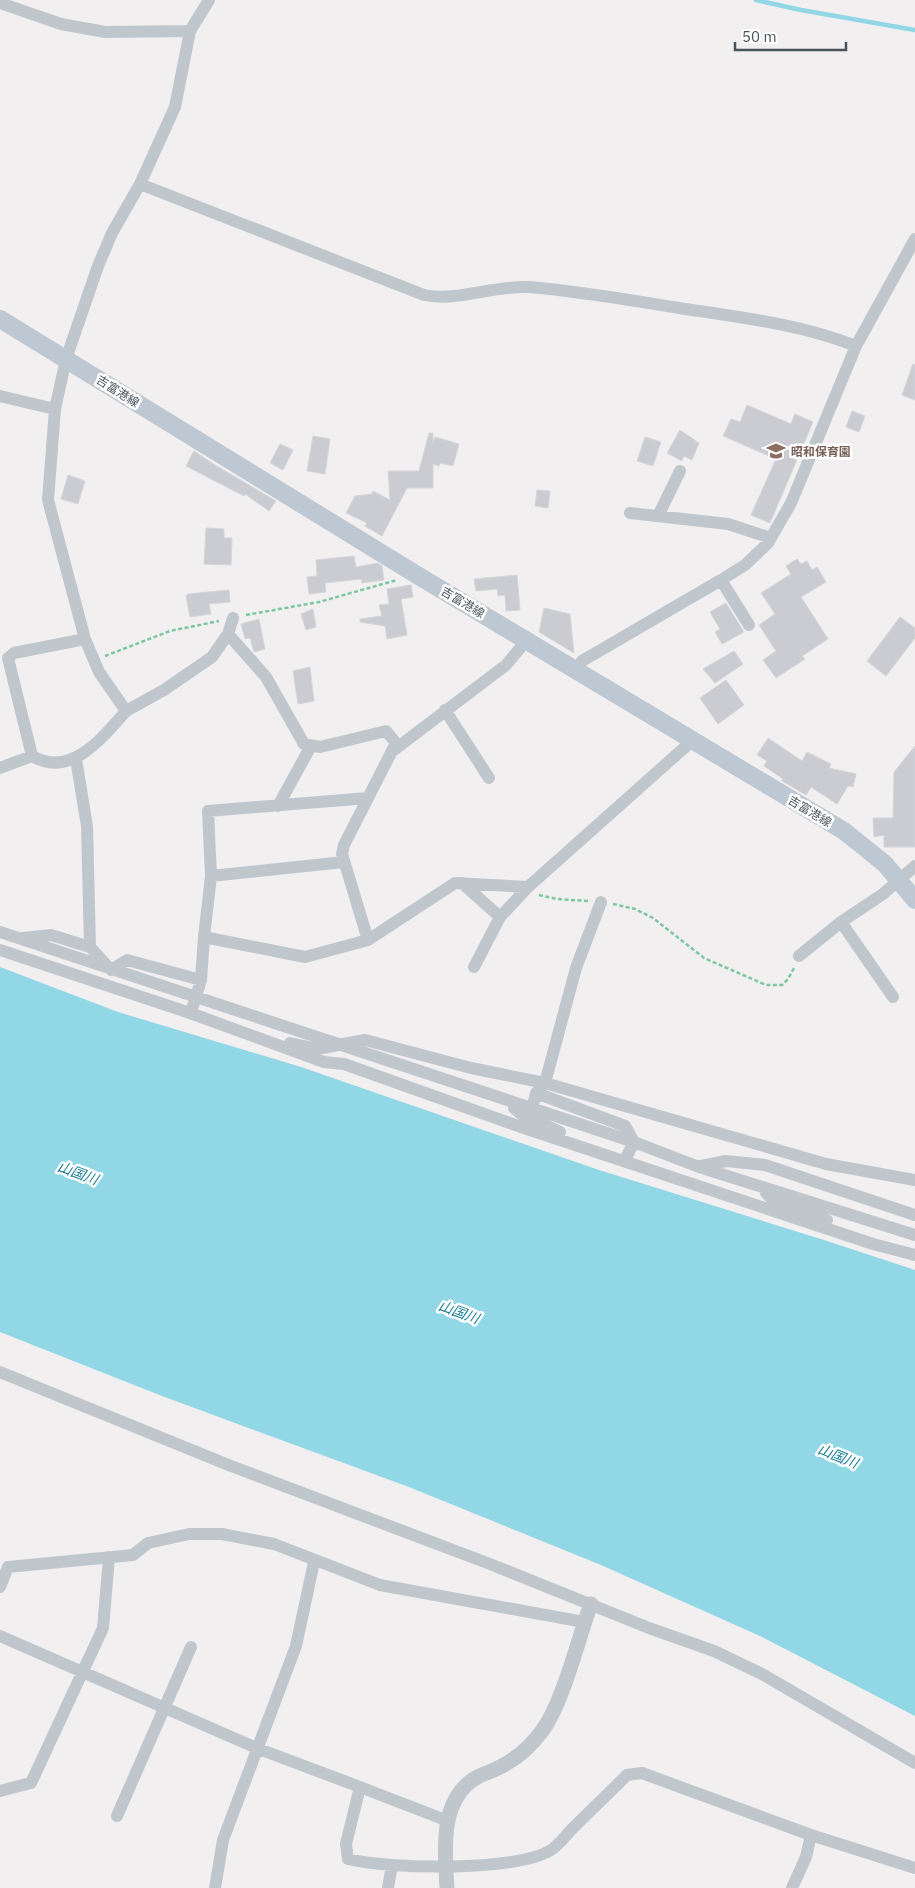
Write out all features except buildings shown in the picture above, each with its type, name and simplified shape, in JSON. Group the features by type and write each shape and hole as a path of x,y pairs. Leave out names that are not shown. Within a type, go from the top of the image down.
{"main road":[{"name":"吉富港線","path":"0,319 416,575 578,670 844,831 872,852 915,900"}],"street":[{"path":"126,711 109,690 85,639 48,500 55,409 66,359 98,266 112,233 140,184 175,107 190,31 209,0"},
{"path":"0,3 61,24 105,32 190,31"},
{"path":"140,184 424,295 438,297 486,289 530,287 732,316 832,336 856,346"},
{"path":"578,670 582,661 721,580 755,556 771,538 791,503 856,346 915,239"},
{"path":"0,396 55,409"},
{"path":"658,516 680,471"},
{"path":"630,513 728,524 771,538"},
{"path":"721,580 749,625"},
{"path":"85,639 14,653 8,658 32,756 43,762 76,759 96,743 126,711 164,690 212,657 228,634 233,618"},
{"path":"228,634 266,678 304,744 320,747 386,731 396,743 344,845 344,862 368,940"},
{"path":"394,750 506,665 527,640"},
{"path":"445,710 489,778"},
{"path":"474,967 500,917 528,887 692,740"},
{"path":"278,806 311,746"},
{"path":"0,768 32,756"},
{"path":"76,759 86,826 90,947"},
{"path":"190,1013 201,980 211,876 208,812 368,798"},
{"path":"211,876 344,862"},
{"path":"799,956 915,866"},
{"path":"204,937 305,957 368,940 455,883 528,887"},
{"path":"462,883 500,917"},
{"path":"525,1117 536,1093 545,1083 576,968 601,902"},
{"path":"841,922 893,996"},
{"path":"0,932 507,1102 525,1117 620,1158 873,1244 915,1255"},
{"path":"18,938 51,935 90,947 111,970"},
{"path":"0,950 106,987 190,1013 324,1062 344,1064 525,1117 634,1142 756,1186 915,1235"},
{"path":"106,987 111,970 127,960 201,980"},
{"path":"239,1031 318,1049 365,1040 471,1068 545,1083 866,1173 915,1180"},
{"path":"536,1093 625,1126 634,1142"},
{"path":"620,1158 634,1142"},
{"path":"794,1197 804,1157"},
{"path":"699,1167 726,1161 765,1166 915,1215"},
{"path":"756,1186 756,1204"},
{"path":"756,1186 771,1198 860,1233 873,1244"},
{"path":"892,1227 895,1208"},
{"path":"0,1372 231,1466 734,1659 915,1762"},
{"path":"0,1587 8,1567 133,1555 148,1543 189,1534 209,1533 274,1544 314,1562 380,1585 584,1622"},
{"path":"0,1792 31,1783 84,1672 103,1628 109,1557"},
{"path":"216,1888 223,1840 296,1646 314,1562"},
{"path":"447,1888 448,1821 455,1799 474,1779 500,1768 526,1749 542,1730 556,1704 591,1604"},
{"path":"0,1636 258,1749 448,1821"},
{"path":"117,1816 191,1647"},
{"path":"360,1787 346,1844 348,1859 369,1864 446,1867 516,1862 552,1850 626,1775 642,1773 811,1835 915,1868"},
{"path":"792,1888 806,1857 811,1835"},
{"path":"388,1888 392,1865"}],"path":[{"path":"94,660 170,631 319,602 416,575"},
{"path":"528,887 538,895 557,899 601,902 635,909 653,918 704,958 766,985 782,985 788,979 799,956"}],"water":[{"name":"山国川","path":"0,967 118,1012 301,1067 599,1170 915,1270 915,1716 760,1636 601,1565 409,1487 162,1396 0,1332"}],"waterway":[{"path":"756,0 915,30"}],"place":[{"name":"昭和保育園","path":"776,451"}]}
